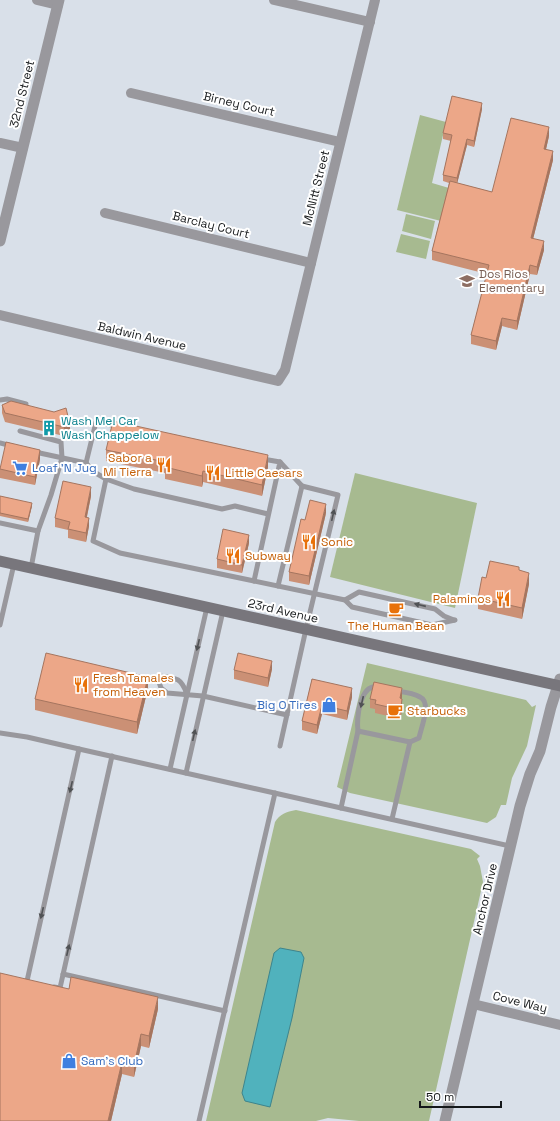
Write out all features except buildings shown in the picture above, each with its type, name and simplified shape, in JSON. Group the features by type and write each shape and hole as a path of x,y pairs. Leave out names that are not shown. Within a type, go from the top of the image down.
{"main road":[{"name":"23rd Avenue","path":"0,561 559,684"}],"street":[{"path":"37,0 58,3"},
{"path":"274,0 370,22"},
{"name":"McNitt Street","path":"278,381 285,370 375,0"},
{"name":"32nd Street","path":"0,241 58,3"},
{"name":"Birney Court","path":"131,93 340,142"},
{"path":"0,143 22,148"},
{"name":"Barclay Court","path":"105,213 311,263"},
{"name":"Baldwin Avenue","path":"0,316 278,381"},
{"name":"Anchor Drive","path":"445,1121 520,806 530,774 540,751 551,707 559,684"},
{"name":"Cove Way","path":"473,1004 560,1026"}],"lane":[{"path":"0,400 7,399 26,404"},
{"path":"86,463 96,422 126,429"},
{"path":"20,431 61,442 62,458 52,495 38,531 31,568"},
{"path":"0,443 16,447"},
{"path":"31,451 86,463 94,472 106,479 134,489 222,509 235,506 268,514"},
{"path":"257,457 280,462 302,486 338,495 280,746"},
{"path":"254,581 280,462"},
{"path":"106,479 92,541 120,553 345,600 352,607 432,625 455,620 444,616 435,609 359,592 345,600"},
{"path":"278,586 302,486"},
{"path":"0,523 38,531"},
{"path":"0,625 14,564"},
{"path":"170,769 207,607"},
{"path":"186,773 223,611"},
{"path":"187,694 183,682 177,679 160,676 159,682 161,688 167,693 203,696 287,715"},
{"path":"341,808 358,731 357,723 363,695 371,687 375,686 382,688"},
{"path":"358,731 410,742 418,738 426,703 419,696 390,689"},
{"path":"0,733 27,737 510,846"},
{"path":"392,819 410,742"},
{"path":"27,981 79,749"},
{"path":"46,985 60,988 112,756"},
{"path":"199,1121 275,793"},
{"path":"63,974 224,1011"},
{"path":"20,979 33,982"}],"green space":[{"path":"420,115 446,122 432,183 449,188 441,221 397,210"},
{"path":"406,214 435,221 431,239 402,231"},
{"path":"401,234 430,241 426,259 396,252"},
{"path":"355,473 477,503 455,608 330,577"},
{"path":"367,663 526,700 532,707 536,705 527,746 512,778 506,805 501,805 496,817 487,823 350,793 337,787"},
{"path":"296,810 471,849 480,856 477,859 483,882 429,1121 359,1121 328,1118 316,1121 206,1121 275,822 284,814"}],"water":[{"path":"280,948 301,952 304,958 292,1018 270,1107 245,1101 242,1093 274,953"}],"place":[{"name":"Dos Rios Elementary","path":"467,281"},
{"name":"Wash Me! Car Wash Chappelow","path":"49,428"},
{"name":"Sabor a Mi Tierra","path":"164,465"},
{"name":"Loaf 'N Jug","path":"20,468"},
{"name":"Little Caesars","path":"213,473"},
{"name":"Sonic","path":"309,542"},
{"name":"Subway","path":"233,556"},
{"name":"Palaminos","path":"503,599"},
{"name":"The Human Bean","path":"396,609"},
{"name":"Fresh Tamales from Heaven","path":"81,685"},
{"name":"Big O Tires","path":"329,705"},
{"name":"Starbucks","path":"395,711"},
{"name":"Sam's Club","path":"69,1061"}]}
